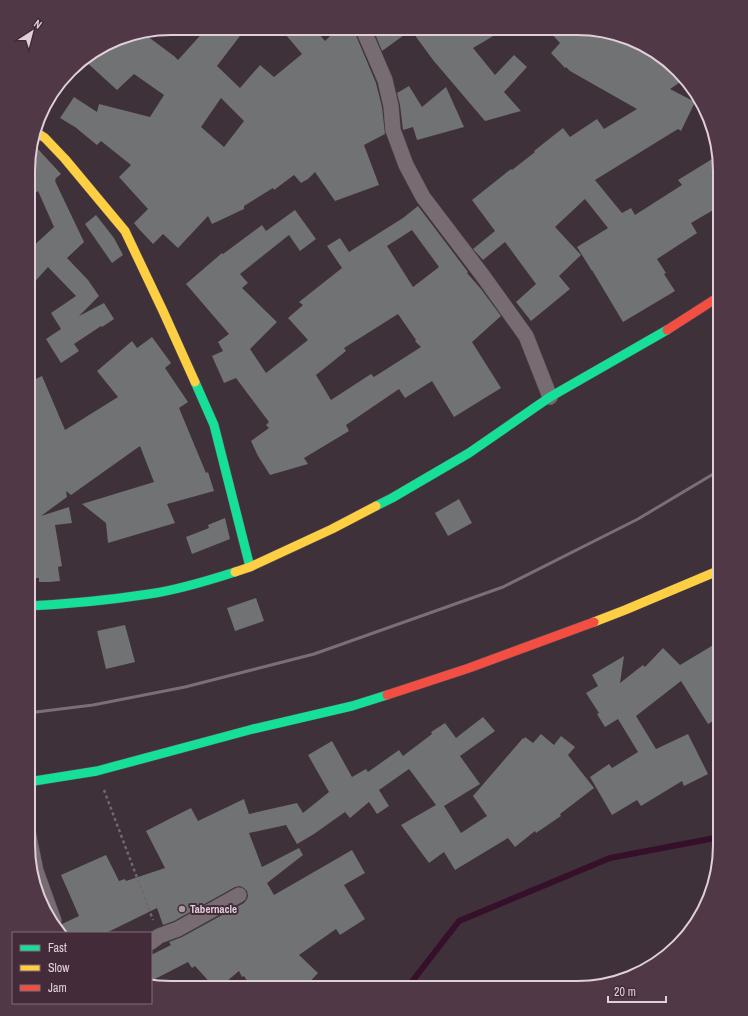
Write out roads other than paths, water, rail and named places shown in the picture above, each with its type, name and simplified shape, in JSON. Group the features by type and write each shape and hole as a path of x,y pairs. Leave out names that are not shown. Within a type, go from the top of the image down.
{"street":[{"path":"366,35 385,80 391,106 393,130 406,166 423,197 526,336 550,397"},
{"path":"40,135 65,159 125,231 164,311 214,425 250,567"},
{"path":"35,606 65,604 150,594 207,581 250,567 332,530 392,498 469,453 550,397 657,336 713,300"},
{"path":"35,781 97,771 253,729 352,706 469,668 624,610 713,573"},
{"path":"155,939 178,930 239,895"}],"waterway":[{"path":"412,981 459,921 610,858 713,838"}],"railway":[{"path":"35,712 93,705 185,687 314,654 503,587 638,519 713,474"}],"place":[{"name":"Tabernacle","path":"182,909"}]}
